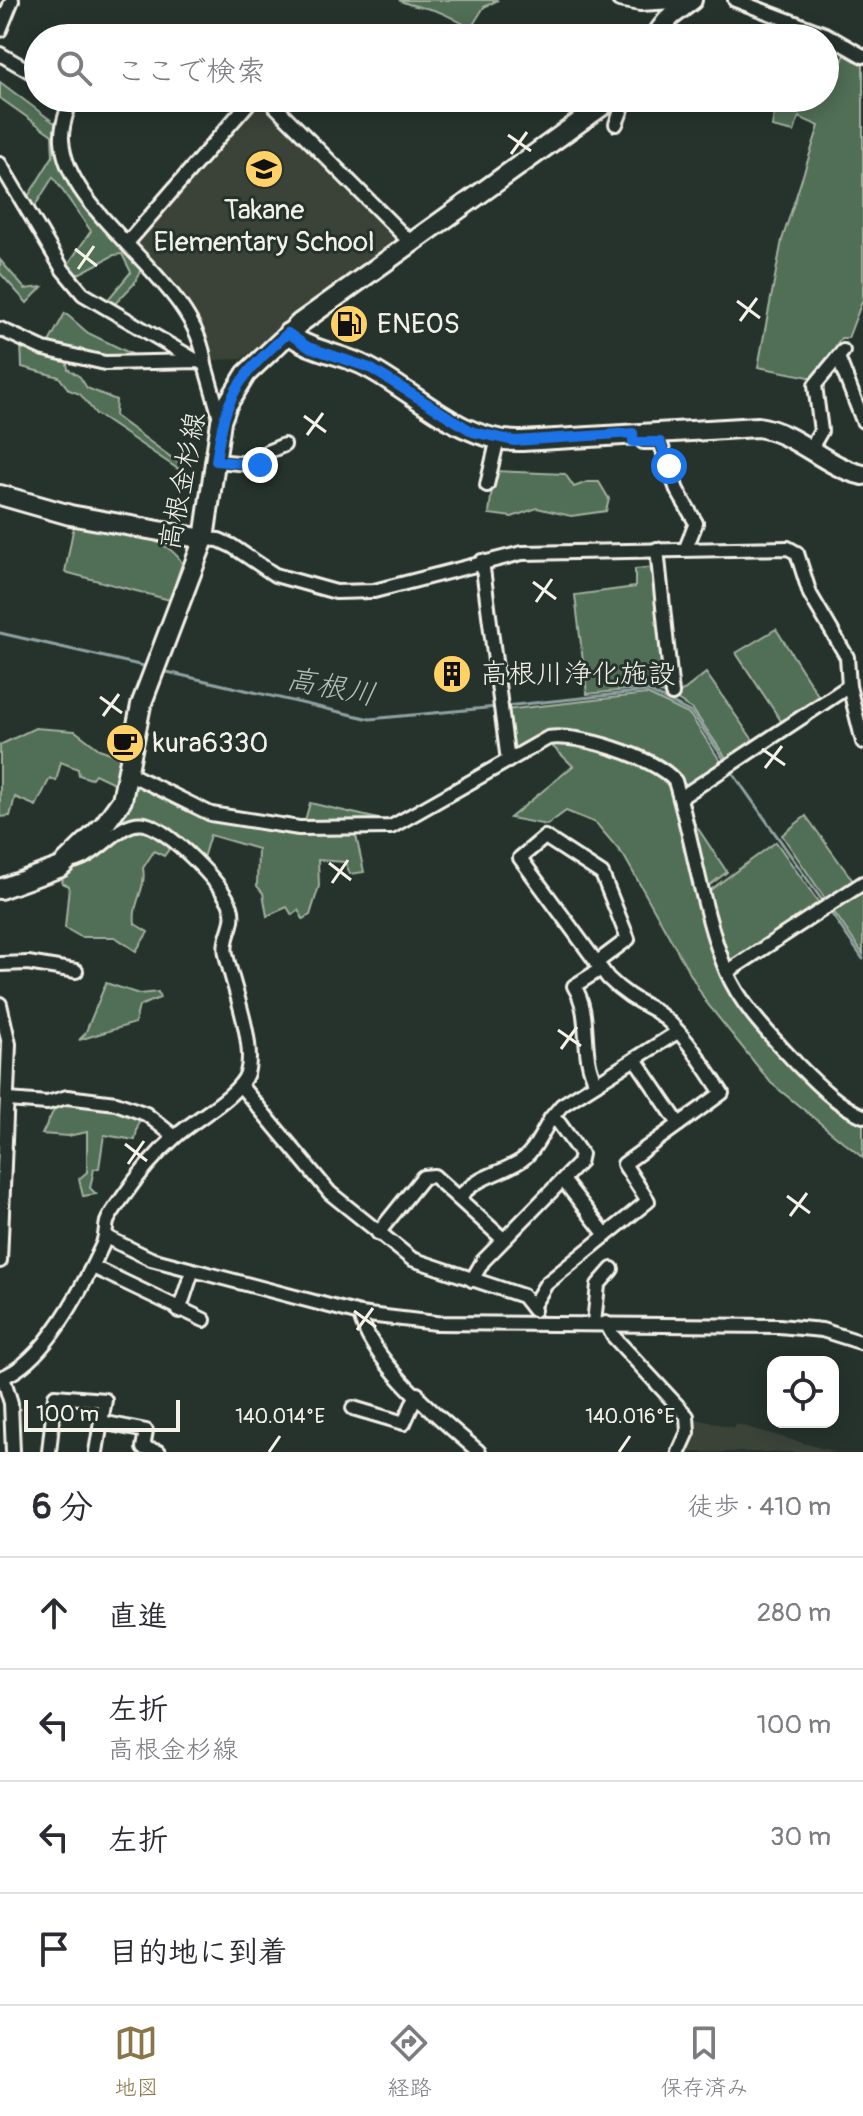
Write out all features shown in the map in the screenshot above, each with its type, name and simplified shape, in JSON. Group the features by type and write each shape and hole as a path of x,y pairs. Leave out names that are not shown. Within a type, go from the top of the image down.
{"street":[{"path":"0,30 12,0"},
{"path":"619,0 640,4 692,0"},
{"path":"665,24 692,0"},
{"path":"735,0 799,24"},
{"path":"839,42 863,56"},
{"path":"0,54 24,68"},
{"path":"67,112 64,123 65,155 86,193 190,315 199,336 201,363 221,421"},
{"path":"127,243 241,112"},
{"path":"281,112 410,242"},
{"name":"高根金杉線","path":"3,884 43,876 66,862 114,814 128,773 141,705 204,539 221,421 246,374 288,333 593,112"},
{"path":"616,124 621,112"},
{"path":"0,164 63,270 83,294 201,363"},
{"path":"0,329 44,349 105,363 201,363"},
{"path":"288,333 308,347 370,368 461,426 498,438 522,441 758,427 783,434 844,470 863,475"},
{"path":"810,450 821,431 815,385 840,354 863,421"},
{"path":"633,433 633,442 660,442 677,490 692,511 696,523 686,548"},
{"path":"487,485 498,438"},
{"path":"216,461 260,465 267,452 284,445"},
{"path":"0,495 70,515 219,540 275,575 336,592 374,591 522,553 776,547 797,553 810,594 847,657 849,686 863,742"},
{"path":"657,549 672,694"},
{"path":"482,561 508,761"},
{"path":"680,798 849,686"},
{"path":"128,773 211,814 299,828 391,827 548,738 575,737 667,772 675,781 727,972 754,1015 806,1073 850,1110 863,1116"},
{"path":"13,1452 11,1403 2,1378 17,1370 54,1329 93,1267 106,1237 107,1221 125,1195 175,1137 240,1085 249,1068 225,947 234,917 231,904 217,884 160,831 146,824 130,824 80,862 66,862"},
{"path":"532,1307 546,1284 648,1201 624,1164 722,1093 655,1011 624,995 599,966 520,858 545,837 602,874 628,939 599,966 574,986 583,1000 585,1056 596,1083"},
{"path":"727,972 863,883"},
{"path":"0,964 28,963 76,971"},
{"path":"0,1004 9,1044 0,1261"},
{"path":"458,1198 477,1179 518,1163 527,1156 562,1105 676,1033"},
{"path":"635,1059 679,1124"},
{"path":"240,1085 312,1174 378,1233 412,1259 523,1296 542,1324"},
{"path":"8,1100 47,1103 67,1097 116,1103 146,1114 175,1137"},
{"path":"472,1280 503,1239 579,1163 581,1154 559,1123 551,1118"},
{"path":"378,1233 423,1177 434,1176 503,1239"},
{"path":"563,1180 606,1235"},
{"path":"106,1237 151,1259 192,1272 360,1314 436,1323 807,1328 863,1343"},
{"path":"93,1267 179,1311 204,1320"},
{"path":"612,1269 598,1285 600,1323 687,1416 688,1432 679,1452"},
{"path":"179,1311 192,1272"},
{"path":"360,1314 371,1341 469,1449"},
{"path":"353,1408 404,1423 417,1394"},
{"path":"49,1452 55,1396 105,1400 96,1452"},
{"path":"101,1422 146,1431 142,1450 159,1452"}],"shaded area":[{"name":"Takane Elementary School","path":"247,112 273,112 401,240 241,359 210,360 132,242"},
{"path":"692,1418 734,1428 736,1424 835,1452 684,1452 690,1441"}],"green space":[{"path":"399,0 498,0 484,7 473,24 463,24 440,12"},
{"path":"847,49 863,57 863,299 848,338 841,338 814,378 758,367 782,240 819,126 799,117 794,132 772,127 774,112 839,112 839,69"},
{"path":"0,82 24,100 24,112 40,112 60,127 63,160 143,266 134,284 111,308 105,303 131,272 122,254 114,255 73,277 66,267 91,231 53,177 33,209 27,198 53,156 52,135 0,98"},
{"path":"0,260 25,289 42,287 27,303 0,273"},
{"path":"65,313 88,333 144,360 104,359 48,344"},
{"path":"21,343 66,358 68,369 80,377 87,388 116,400 115,416 183,466 181,471 96,414 80,394 69,390 59,377 22,367"},
{"path":"494,471 565,474 574,487 599,482 609,499 606,511 571,516 537,508 512,517 489,514"},
{"path":"74,525 149,539 174,553 182,563 170,600 65,572"},
{"path":"655,567 668,696 648,688 587,694 575,595 635,587 635,569"},
{"path":"776,629 821,700 783,724 736,653"},
{"path":"706,673 755,743 729,762 693,710 674,698"},
{"path":"647,694 690,715 723,765 682,793 676,777 578,733 565,731 546,735 511,755 505,710"},
{"path":"35,728 75,731 99,749 119,756 120,790 116,784 95,774 91,779 79,775 78,769 61,762 56,781 50,778 36,806 15,797 10,816 0,817 0,745"},
{"path":"575,742 652,769 672,783 700,889 753,1021 863,1119 863,1158 771,1083 706,1002 624,856 596,823 566,811 547,825 510,818 573,766 549,743"},
{"path":"134,779 212,818 355,831 364,872 350,874 345,862 318,860 319,886 310,915 303,919 298,910 292,915 287,907 267,916 263,893 257,886 258,849 210,835 202,861 176,840 164,856 154,851 143,868 135,924 148,932 136,951 115,937 81,937 65,928 69,886 62,883 65,870"},
{"path":"310,803 391,822 304,824"},
{"path":"687,812 727,872 707,887"},
{"path":"806,816 853,881 826,900 782,835"},
{"path":"776,842 821,906 729,965 709,891"},
{"path":"863,887 863,954 832,909"},
{"path":"106,983 139,994 158,992 160,998 139,1006 135,1023 79,1040 85,1034"},
{"path":"65,1099 140,1115 135,1140 104,1135 99,1168 94,1169 90,1188 96,1194 83,1196 79,1179 87,1172 87,1132 68,1136 42,1134 54,1110 48,1109"}],"waterway":[{"name":"高根川","path":"0,633 148,667"},
{"name":"高根川","path":"163,671 370,719 497,707"},
{"name":"高根川","path":"505,706 648,691 692,713 726,762"},
{"name":"高根川","path":"730,769 824,903"},
{"name":"高根川","path":"829,910 863,959"}],"place":[{"name":"Takane Elementary School","path":"264,169"},
{"name":"ENEOS","path":"349,324"},
{"name":"高根川浄化施設","path":"452,674"},
{"name":"kura6330","path":"125,743"}],"route":[{"path":"260,465 216,461 221,421 246,374 288,333 308,347 348,358 370,368 473,432 515,441 633,433 633,442 660,442 669,466"}]}
